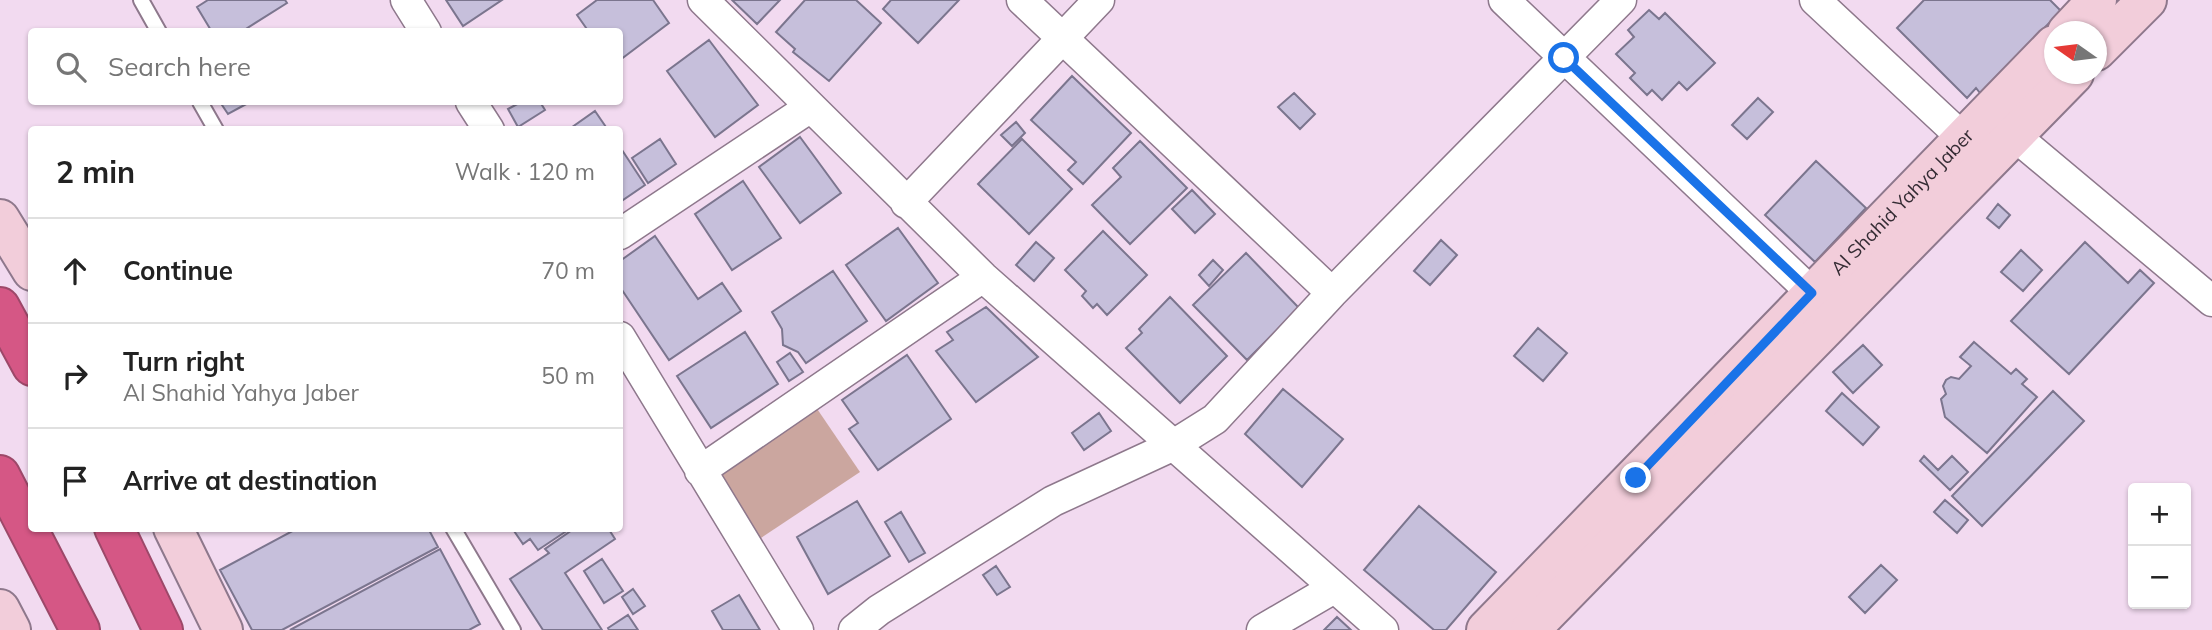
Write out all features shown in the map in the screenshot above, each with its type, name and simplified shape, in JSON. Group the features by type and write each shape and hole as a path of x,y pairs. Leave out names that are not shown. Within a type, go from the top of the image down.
{"highway":[{"path":"0,307 28,359"},
{"path":"5,497 28,519"},
{"path":"116,532 163,630"},
{"path":"44,534 80,630"}],"street":[{"path":"406,0 424,28"},
{"path":"703,0 983,277 1383,630"},
{"path":"1022,0 1332,293"},
{"path":"906,203 1099,0"},
{"path":"1504,0 1812,293"},
{"path":"855,630 879,610 1053,501 1172,446 1215,419 1332,293 1621,0"},
{"path":"1815,0 2212,301"},
{"path":"2077,21 2097,0"},
{"path":"2107,40 2147,0"},
{"name":"Al Shahid Yahya Jaber","path":"1530,630 1989,130 2044,58"},
{"name":"Al Shahid Yahya Jaber","path":"1486,630 1812,293 1989,130 2059,84"},
{"path":"473,105 486,126"},
{"path":"623,232 810,108"},
{"path":"0,219 28,264"},
{"path":"700,471 983,277"},
{"path":"623,342 798,630"},
{"path":"175,532 223,630"},
{"path":"1262,630 1335,588"},
{"path":"0,609 11,630"}],"lane":[{"path":"141,0 157,28"},
{"path":"202,105 214,126"},
{"path":"455,532 513,630"}],"shaded area":[{"path":"807,394 860,472 758,540 712,461"}],"building":[{"path":"208,0 285,0 287,3 247,28 210,28 197,7"},
{"path":"446,0 502,0 463,26"},
{"path":"597,0 653,0 669,23 623,58 623,28 586,28 577,15"},
{"path":"732,0 780,0 757,24"},
{"path":"805,0 856,0 881,23 829,81 793,52 795,49 776,32"},
{"path":"891,0 959,0 918,43 883,9"},
{"path":"1924,0 2050,0 2061,11 2051,21 2044,21 2044,28 1980,93 1976,88 1967,98 1897,28"},
{"path":"1649,10 1659,19 1665,13 1715,63 1687,90 1679,82 1662,100 1652,90 1647,95 1630,78 1635,73 1616,54 1634,37 1628,30"},
{"path":"709,40 758,105 715,137 667,71"},
{"path":"1072,76 1131,133 1083,184 1068,170 1076,162 1031,120"},
{"path":"1294,93 1315,114 1300,129 1278,107"},
{"path":"1758,98 1773,112 1747,139 1732,125"},
{"path":"222,105 244,105 228,114"},
{"path":"515,105 542,105 545,110 517,126 508,109"},
{"path":"595,111 605,126 574,126"},
{"path":"1016,122 1025,133 1012,146 1001,135"},
{"path":"800,137 841,193 800,223 759,167"},
{"path":"660,139 676,164 648,183 632,158"},
{"path":"1022,139 1072,189 1029,234 978,184"},
{"path":"1140,141 1187,188 1130,244 1092,205 1121,177 1113,168"},
{"path":"623,152 645,185 623,200"},
{"path":"1816,161 1866,208 1815,262 1765,215"},
{"path":"743,181 781,238 732,270 695,214"},
{"path":"1192,190 1215,214 1195,233 1172,209"},
{"path":"1998,204 2010,215 1999,228 1987,218"},
{"path":"898,228 938,283 886,321 846,265"},
{"path":"1103,231 1147,275 1107,315 1097,304 1093,308 1082,296 1086,291 1065,270"},
{"path":"655,236 698,299 722,283 741,311 669,360 623,291 623,259"},
{"path":"1441,240 1457,255 1430,285 1414,271"},
{"path":"1036,242 1054,258 1034,281 1016,265"},
{"path":"2085,242 2128,283 2140,270 2154,283 2069,374 2011,321"},
{"path":"2021,250 2042,270 2023,291 2001,272"},
{"path":"1246,253 1299,308 1247,360 1193,305"},
{"path":"1213,260 1223,270 1209,286 1199,275"},
{"path":"833,271 867,321 806,363 798,352 783,345 782,329 772,312"},
{"path":"1170,297 1227,356 1180,403 1126,348 1142,333 1139,329"},
{"path":"986,307 1038,357 976,402 936,351 953,340 947,332"},
{"path":"1538,328 1567,353 1543,381 1514,356"},
{"path":"745,332 778,384 711,428 677,376"},
{"path":"1974,342 2011,374 2016,369 2027,379 2022,384 2037,397 1987,453 1945,417 1941,399 1946,394 1943,386 1946,380 1951,377 1959,379 1971,366 1960,357"},
{"path":"1863,345 1882,365 1853,393 1833,372"},
{"path":"790,353 803,372 789,381 777,362"},
{"path":"907,355 951,419 878,470 849,429 858,423 842,400"},
{"path":"1283,389 1343,439 1302,487 1245,434"},
{"path":"2053,391 2084,421 1982,526 1952,496"},
{"path":"1842,393 1879,427 1863,445 1826,411"},
{"path":"1099,413 1111,431 1084,450 1072,433"},
{"path":"1924,456 1938,470 1952,456 1968,472 1950,490 1920,461"},
{"path":"1945,500 1968,520 1957,533 1934,512"},
{"path":"857,501 890,556 828,594 797,537"},
{"path":"1419,506 1496,572 1446,630 1434,630 1364,570"},
{"path":"901,512 925,553 909,562 885,522"},
{"path":"291,532 430,532 438,547 282,630 252,630 220,570"},
{"path":"515,532 565,532 538,550 530,539 523,544"},
{"path":"569,532 611,532 615,539 565,573 602,630 543,630 510,579 549,553 545,549"},
{"path":"440,549 480,624 469,630 290,630"},
{"path":"602,559 623,591 604,603 584,571"},
{"path":"1881,565 1897,580 1865,613 1849,597"},
{"path":"996,566 1010,587 997,595 983,575"},
{"path":"633,589 645,606 633,614 622,597"},
{"path":"739,595 760,630 723,630 712,611"},
{"path":"628,615 638,630 609,630 608,628"},
{"path":"1337,617 1351,630 1324,630"}],"route":[{"path":"1564,58 1812,293 1636,478"}]}
